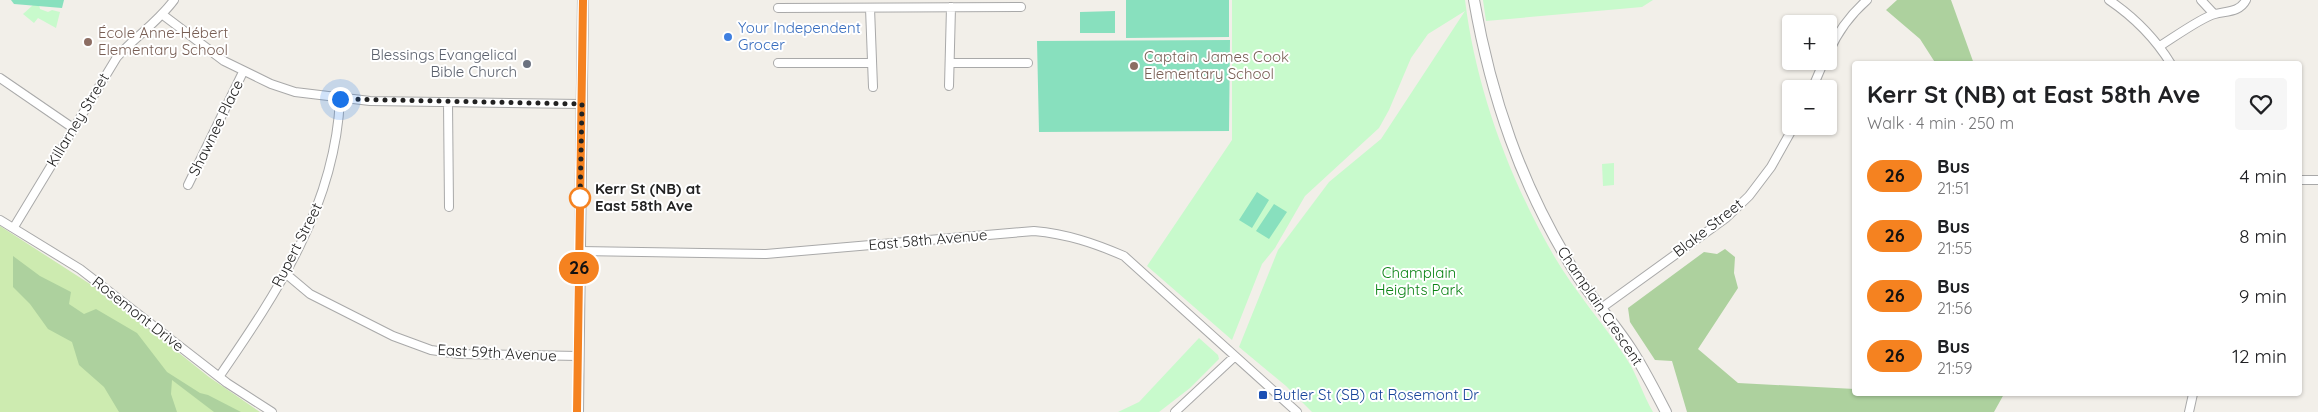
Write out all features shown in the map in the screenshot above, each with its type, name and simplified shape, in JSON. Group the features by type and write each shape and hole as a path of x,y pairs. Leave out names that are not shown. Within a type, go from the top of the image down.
{"street":[{"name":"Killarney Street","path":"14,228 117,57 132,40 163,15 174,0"},
{"path":"578,412 583,0"},
{"name":"Champlain Crescent","path":"1474,0 1494,93 1520,168 1555,238 1600,309 1630,348 1666,412"},
{"path":"1837,35 1852,14 1867,0"},
{"path":"2109,0 2141,25 2160,46 2169,61"},
{"path":"2201,0 2214,14"},
{"path":"2160,46 2214,14 2227,13 2241,8 2246,0"},
{"path":"778,8 870,8 891,4 929,4 951,7 1022,7"},
{"path":"948,86 951,63 951,7"},
{"path":"870,8 872,87"},
{"path":"163,15 204,48 243,72 295,92 340,99 582,104"},
{"path":"951,63 1028,62"},
{"path":"778,63 872,63"},
{"name":"Shawnee Place","path":"188,185 243,72"},
{"path":"0,78 73,128"},
{"name":"Rupert Street","path":"219,377 309,230 332,164 340,99"},
{"path":"448,102 449,208"},
{"name":"Blake Street","path":"1600,309 1732,212 1749,196 1771,167 1789,135"},
{"path":"2302,180 2318,180"},
{"name":"Rosemont Drive","path":"0,220 80,269 219,377 272,412"},
{"name":"East 58th Avenue","path":"580,251 766,254 1034,231 1070,235 1090,241 1124,256 1297,412"},
{"name":"East 59th Avenue","path":"284,273 310,294 393,336 431,350 459,354 579,356"},
{"path":"1176,412 1234,357"},
{"path":"2189,412 2193,396"}],"green space":[{"path":"11,0 64,0 62,8 14,4"},
{"path":"1126,0 1229,0 1229,37 1126,38"},
{"name":"Champlain Heights Park","path":"1232,0 1465,0 1477,67 1486,100 1509,164 1523,196 1562,269 1630,364 1653,412 1312,412 1286,386 1239,347 1278,250 1329,182 1381,139 1465,11 1428,34 1411,58 1389,110 1379,128 1305,196 1275,248 1262,264 1232,340 1147,266 1232,140"},
{"path":"1483,0 1653,0 1642,7 1486,21"},
{"path":"1897,0 1951,0 1973,61 1934,61 1920,39 1886,10"},
{"path":"33,5 39,5 40,9 48,12 52,10 60,12 56,28 38,18 34,23 23,14"},
{"path":"1115,11 1115,33 1080,33 1080,12"},
{"name":"Captain James Cook Elementary School","path":"1230,40 1229,131 1039,132 1037,41"},
{"path":"1614,163 1614,185 1603,186 1602,164"},
{"path":"1257,192 1269,200 1252,228 1239,220"},
{"path":"1274,204 1287,212 1269,239 1256,231"},
{"path":"0,226 104,293 209,377 260,412 0,412"},
{"path":"1725,249 1735,257 1734,273 1738,288 1698,349 1738,383 1852,389 1852,396 2003,396 1994,412 1687,412 1672,361 1655,360 1630,322 1628,308 1704,252 1717,254"},
{"path":"13,256 40,276 71,292 69,304 84,314 96,309 137,333 167,372 200,393 208,395 241,412 214,412 172,380 171,394 177,412 119,412 104,387 79,365 72,342 48,329 30,304 13,287"},
{"path":"1199,338 1218,355 1219,359 1190,388 1159,412 1118,412 1139,402"}],"bus line":[{"name":"26","path":"577,412 583,0"}],"place":[{"name":"Your Independent Grocer","path":"728,37"},
{"name":"École Anne-Hébert Elementary School","path":"88,42"},
{"name":"Blessings Evangelical Bible Church","path":"527,64"},
{"name":"Captain James Cook Elementary School","path":"1134,66"},
{"name":"Kerr St (NB) at East 58th Ave","path":"580,198"},
{"name":"Butler St (SB) at Rosemont Dr","path":"1263,395"}],"route":[{"path":"340,99 582,104 580,201 580,198"}]}
